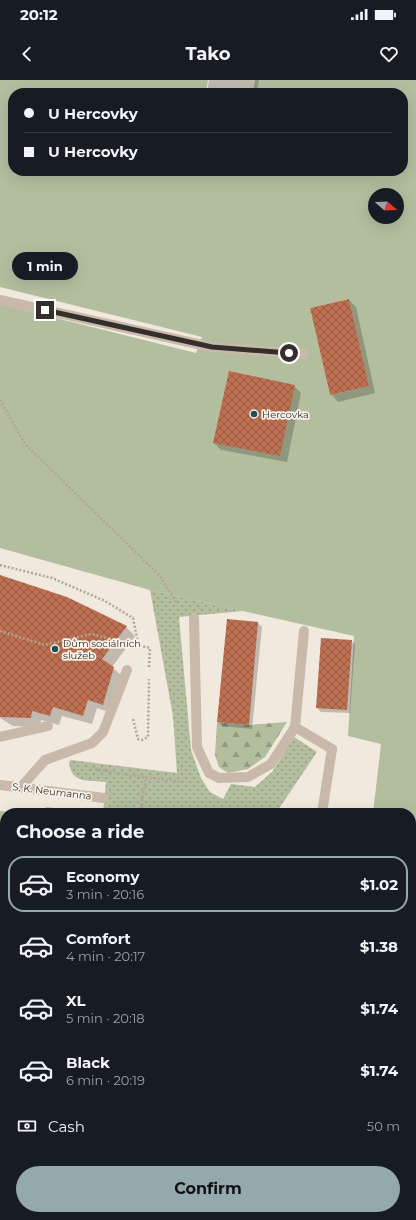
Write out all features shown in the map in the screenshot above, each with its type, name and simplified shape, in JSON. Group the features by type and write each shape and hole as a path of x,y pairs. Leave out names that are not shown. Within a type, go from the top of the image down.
{"street":[{"path":"0,300 212,347 304,354"},
{"path":"194,618 198,747 209,773 219,778 248,778 271,764 295,727 304,631"},
{"path":"21,787 45,760 92,743 103,732 127,670"},
{"path":"0,737 48,726"},
{"path":"295,727 332,749 323,808"},
{"name":"S. K. Neumanna","path":"0,785 104,798"}],"path":[{"path":"0,400 25,444 159,575 173,600 194,618"},
{"path":"0,565 52,578 105,600 133,618 137,638 127,670"},
{"path":"0,631 45,645 91,634 150,648 148,737 142,740 138,739 127,692 122,686"},
{"path":"133,776 189,782"},
{"path":"141,808 146,777"}],"green space":[{"path":"0,80 208,80 207,88 8,88 8,176 408,176 408,88 254,88 255,80 416,80 416,808 374,808 381,744 348,736 354,636 150,590 0,548 0,304 196,353 202,337 0,287","holes":["349,299 369,386 330,395 310,308"]},
{"path":"150,590 243,611 179,617 191,750 201,778 210,792 223,799 231,784 255,787 273,771 294,737 317,752 279,808 103,808 106,782 82,780 73,774 70,769 69,762 71,760 177,773 173,716"},
{"path":"217,722 249,725 287,722 265,757 248,769 228,773 219,767 215,755"}],"building":[{"path":"349,299 369,386 330,395 310,308"},
{"name":"Hercovka","path":"229,371 295,385 280,456 213,443"},
{"name":"Dům sociálních služeb","path":"0,575 67,597 127,626 102,659 114,667 103,705 88,700 83,716 53,707 50,716 32,711 31,718 0,717"},
{"path":"227,619 258,622 249,725 217,722"},
{"path":"321,638 352,640 347,710 316,708"}],"place":[{"name":"Hercovka","path":"254,414"},
{"name":"Dům sociálních služeb","path":"55,649"}],"route":[{"path":"45,310 212,347 289,353"}]}
